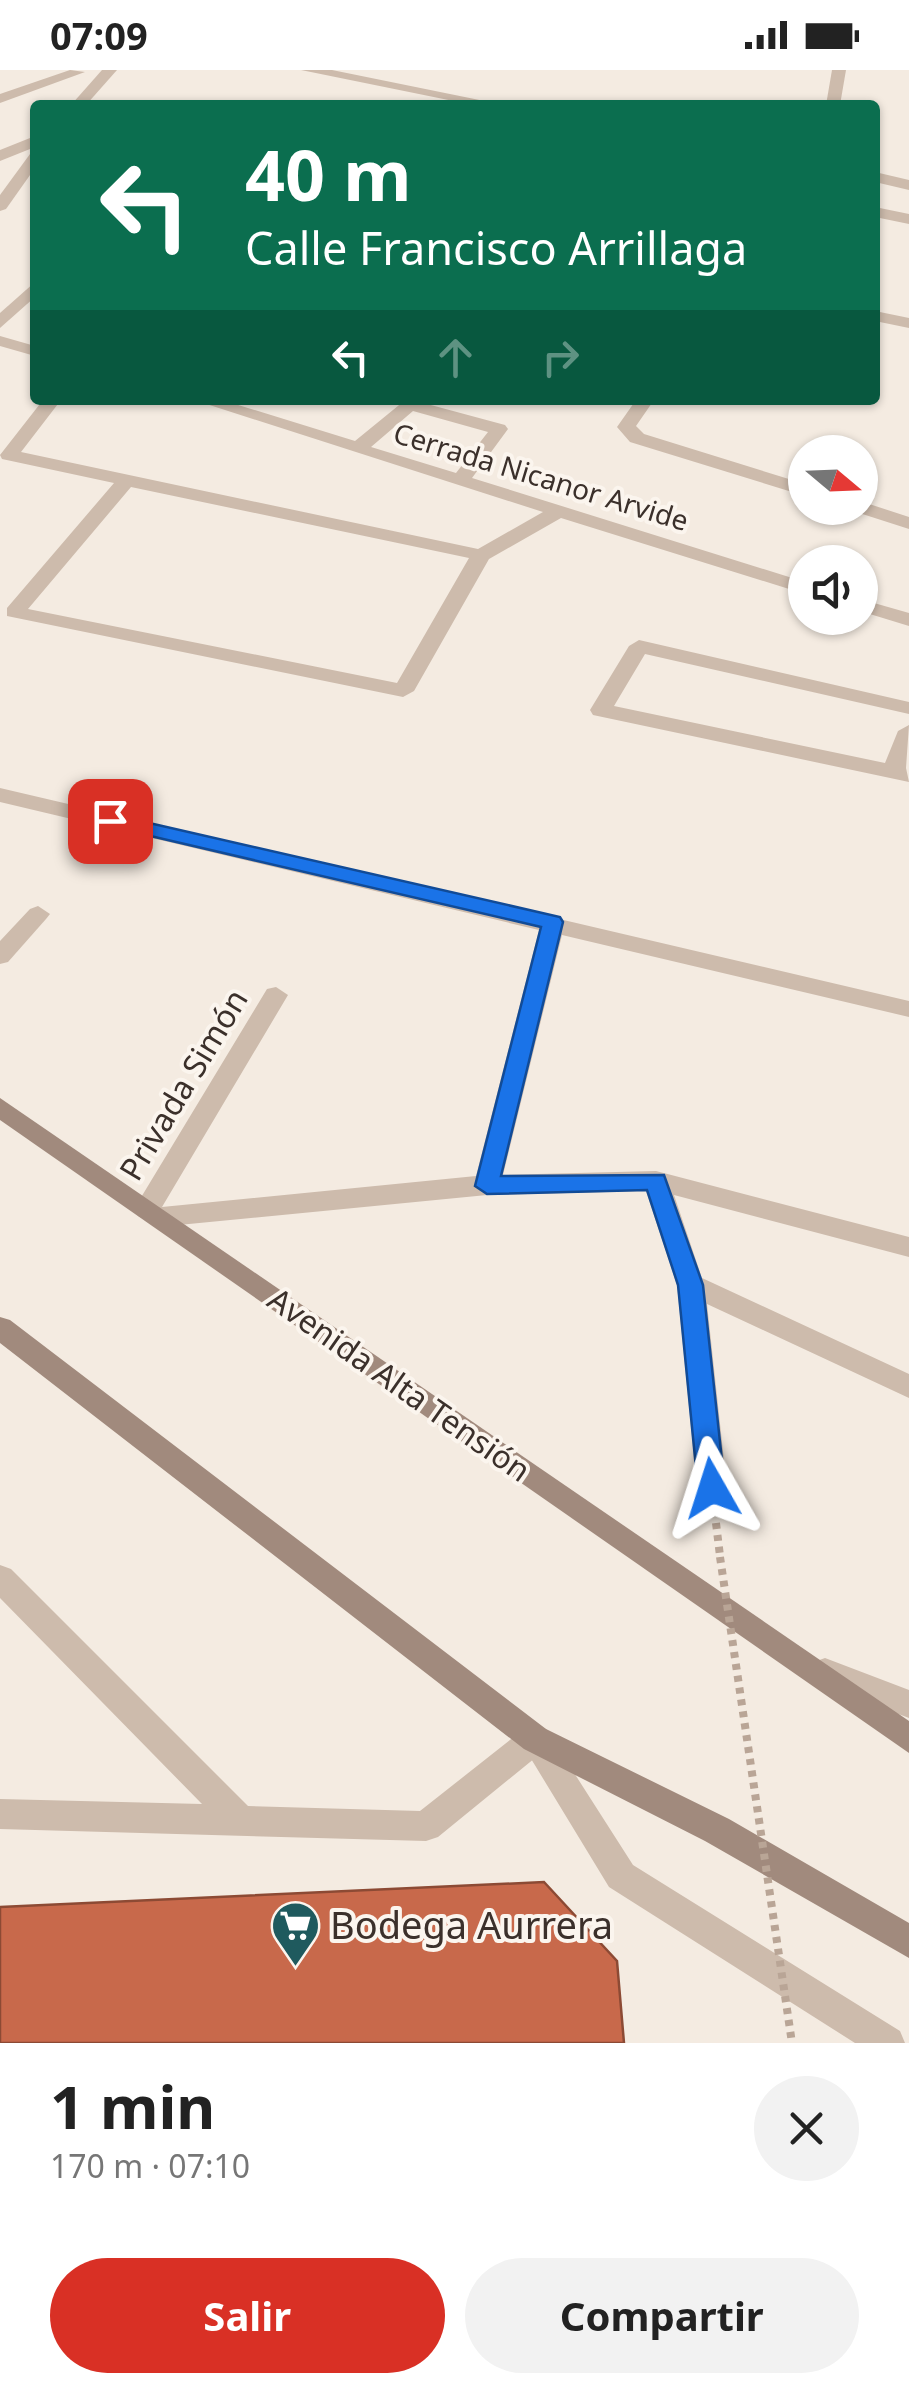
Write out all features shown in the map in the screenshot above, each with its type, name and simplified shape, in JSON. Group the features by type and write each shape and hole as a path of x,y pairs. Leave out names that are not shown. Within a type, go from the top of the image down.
{"main road":[{"name":"Avenida Alta Tensión","path":"0,1107 909,1739"},
{"path":"0,1328 535,1739 717,1830 909,1942"}],"street":[{"path":"308,70 470,100"},
{"path":"835,100 838,70"},
{"path":"0,99 75,71 108,72"},
{"path":"83,100 108,72"},
{"path":"0,156 30,143"},
{"path":"0,206 30,164"},
{"path":"880,178 909,184"},
{"path":"880,213 909,219"},
{"path":"0,323 30,292"},
{"path":"880,317 909,323"},
{"path":"0,341 30,350"},
{"path":"48,405 5,455 481,555"},
{"name":"Cerrada Nicanor Arvide","path":"219,405 788,583"},
{"path":"358,448 409,405"},
{"path":"418,405 498,429 460,480"},
{"path":"641,405 626,427 637,438 788,485"},
{"path":"127,480 14,612 403,691 481,555 558,511"},
{"path":"878,513 909,522"},
{"path":"878,611 909,620"},
{"path":"909,708 640,646 601,710 901,773 909,731"},
{"path":"0,795 553,922 909,1009"},
{"path":"0,956 38,914"},
{"path":"487,1186 553,922"},
{"name":"Privada Simón","path":"152,1213 276,995"},
{"path":"656,1181 691,1285 712,1488"},
{"path":"152,1213 487,1186 656,1181 909,1246"},
{"path":"691,1285 909,1386"},
{"path":"0,1578 240,1821"},
{"name":"Avenida Alta Tensión","path":"798,1662 909,1704"},
{"path":"0,1814 426,1826 535,1739 621,1876 887,2043"}],"path":[{"path":"720,1557 792,2043"}],"building":[{"name":"Bodega Aurrera","path":"544,1882 617,1961 624,2043 0,2043 0,1907"}],"place":[{"name":"Bodega Aurrera","path":"295,1968"}],"route":[{"path":"110,821 553,922 487,1186 656,1181 691,1285 712,1488"}]}
